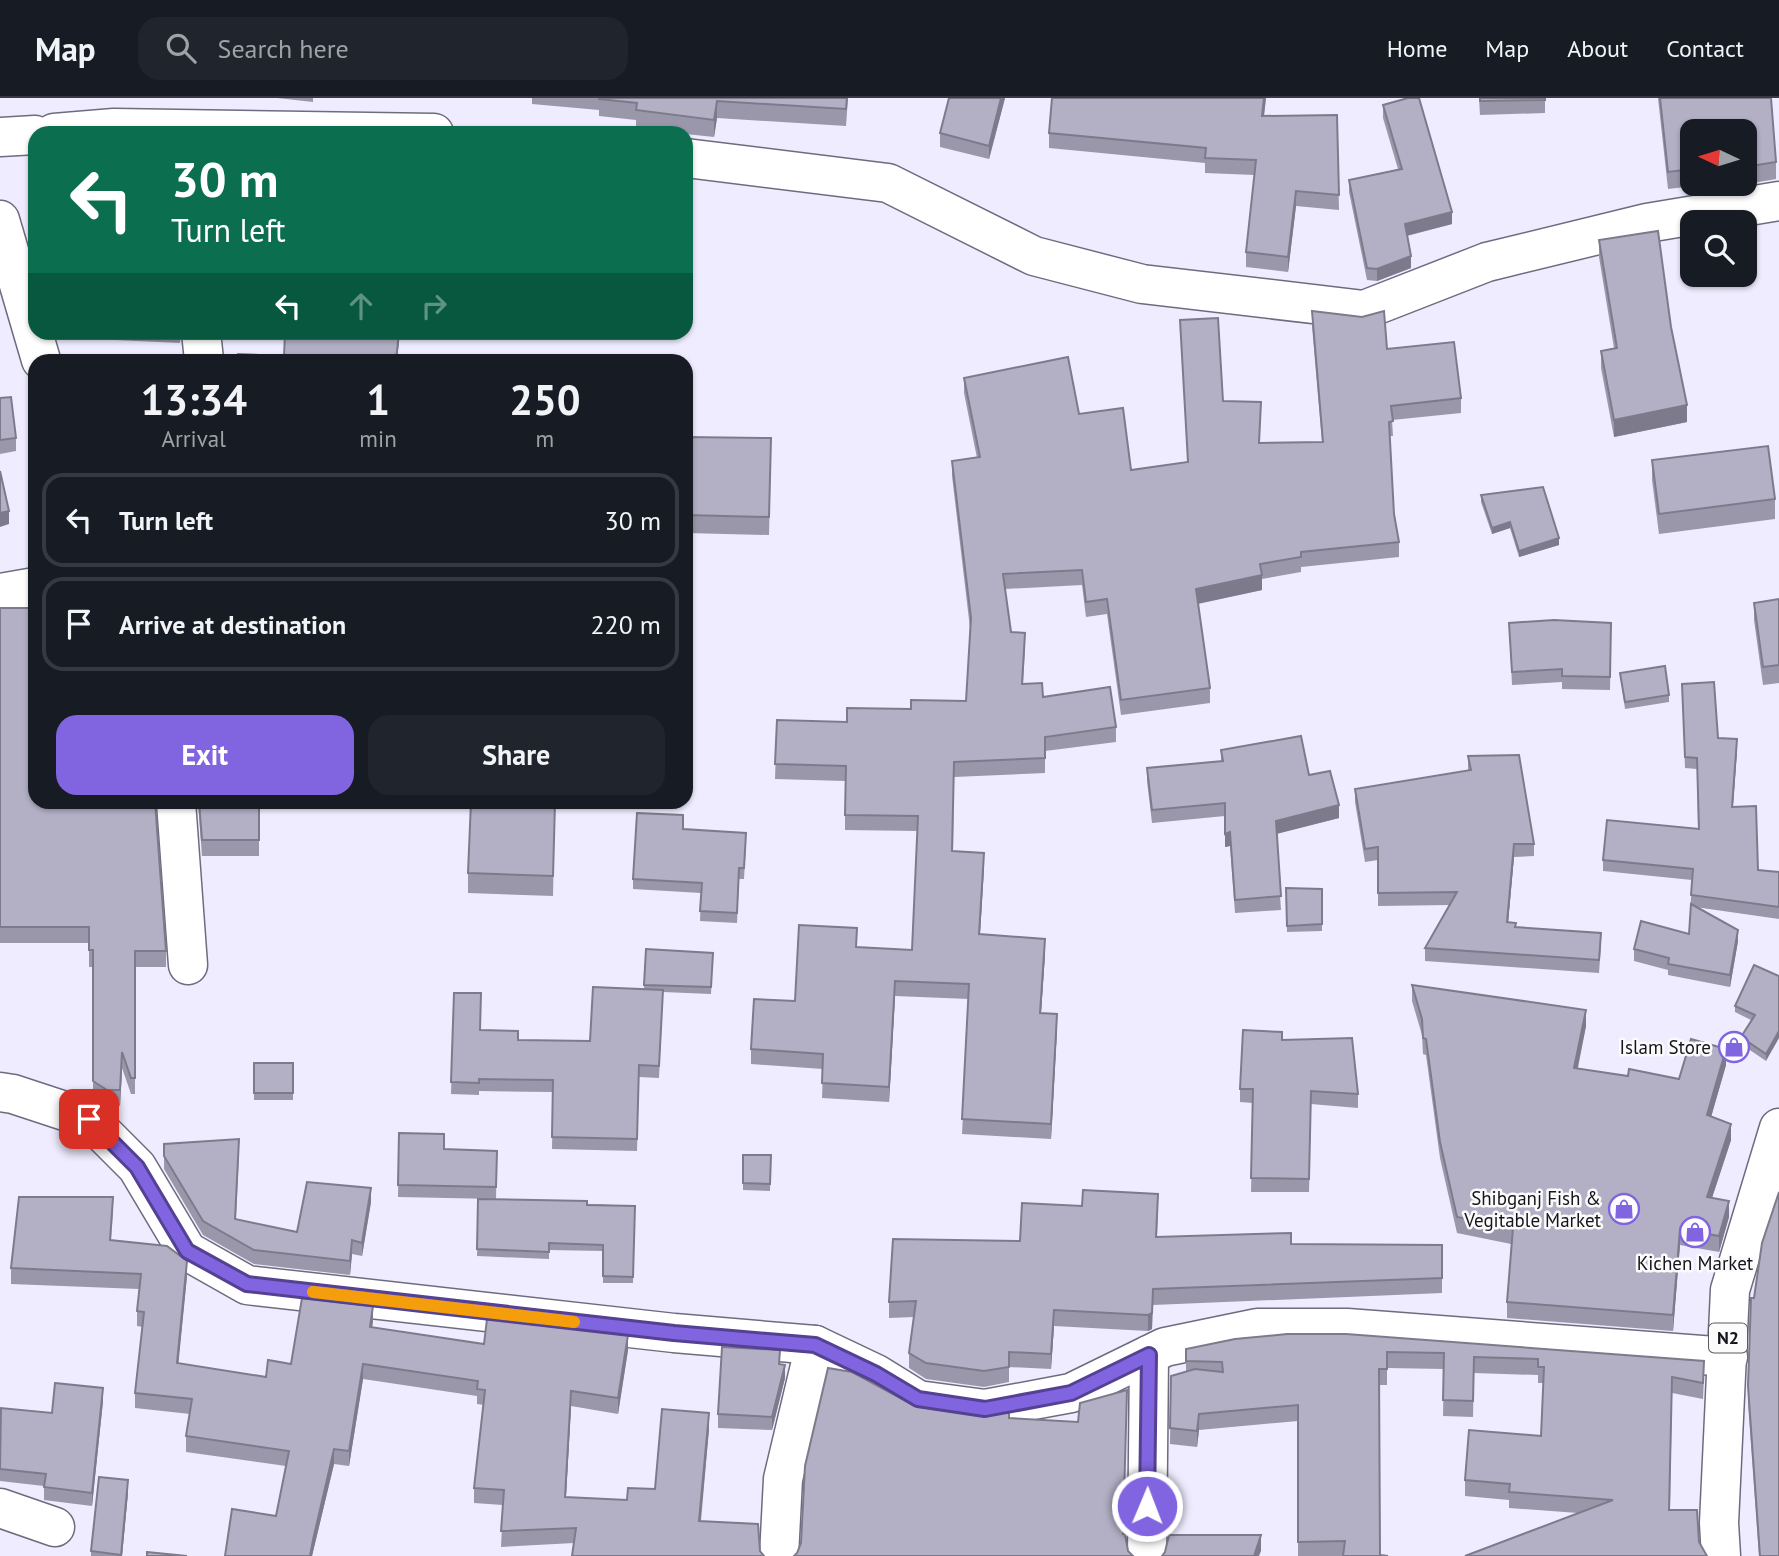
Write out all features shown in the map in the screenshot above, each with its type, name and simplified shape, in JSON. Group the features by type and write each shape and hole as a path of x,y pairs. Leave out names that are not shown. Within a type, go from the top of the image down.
{"main road":[{"path":"0,138 28,136"},
{"path":"693,159 888,183 1034,256 1142,284 1364,310 1487,262 1647,223 1779,201"},
{"path":"0,220 28,316"},
{"path":"0,593 28,588"},
{"path":"177,809 188,965"},
{"path":"0,1092 89,1119 137,1167 187,1251 247,1284 674,1333 815,1345 876,1374 918,1399 985,1409 1071,1393 1165,1347 1257,1328 1347,1328 1728,1357"},
{"name":"N2","path":"1721,1556 1719,1523 1730,1290 1779,1128"},
{"path":"779,1556 783,1479 815,1345"},
{"path":"1147,1556 1149,1355"},
{"path":"0,1508 55,1527"}],"building":[{"path":"599,98 847,98 846,109 717,101 714,120 636,110 637,103"},
{"path":"949,98 1001,98 989,146 940,133"},
{"path":"1052,98 1264,98 1262,116 1337,115 1339,195 1296,191 1288,257 1246,252 1256,160 1205,158 1206,148 1049,133"},
{"path":"1419,98 1452,212 1405,224 1411,256 1377,269 1367,268 1349,180 1402,169 1383,105"},
{"path":"1480,98 1545,98 1545,100 1480,101"},
{"path":"1660,98 1771,98 1776,162 1757,165 1757,119 1680,119 1680,170 1668,172"},
{"path":"1658,231 1671,327 1687,405 1614,420 1601,351 1617,348 1599,240"},
{"path":"1312,311 1362,317 1384,311 1387,349 1454,342 1461,398 1391,406 1393,421 1389,422 1394,514 1399,542 1301,552 1301,557 1260,564 1262,575 1196,589 1210,688 1121,700 1107,599 1086,602 1082,570 1003,574 1011,632 1025,633 1022,684 1042,683 1043,697 1110,687 1116,727 1045,737 1045,758 954,762 952,851 984,853 979,934 1045,939 1040,1013 1057,1014 1051,1124 962,1119 969,984 895,981 889,1087 822,1083 823,1054 751,1049 754,999 795,1001 799,925 857,928 856,947 912,950 918,816 845,815 846,766 775,764 777,720 847,722 847,708 911,709 911,700 966,701 971,618 952,461 980,457 964,378 1068,357 1079,414 1123,408 1131,470 1188,462 1180,320 1218,318 1223,401 1261,402 1259,443 1323,442"},
{"path":"285,340 398,340 397,354 284,354"},
{"path":"11,397 16,438 0,440 0,398"},
{"path":"693,437 771,438 769,517 693,515"},
{"path":"1768,446 1775,499 1659,514 1652,460"},
{"path":"0,471 9,511 0,513"},
{"path":"1543,487 1559,538 1519,551 1510,522 1492,528 1481,495"},
{"path":"1779,599 1779,665 1763,667 1754,603"},
{"path":"0,608 28,608 28,809 156,809 166,951 135,951 135,1078 131,1078 122,1052 120,1090 107,1090 93,1081 93,950 89,950 89,927 0,927"},
{"path":"1554,620 1611,623 1610,677 1562,676 1562,669 1512,672 1509,623"},
{"path":"1665,666 1669,695 1625,702 1620,673"},
{"path":"1714,682 1718,738 1737,739 1732,807 1756,806 1758,870 1779,872 1779,907 1691,895 1693,869 1603,860 1607,820 1699,829 1697,758 1685,757 1682,684"},
{"path":"1301,736 1309,775 1330,771 1339,805 1276,821 1281,896 1235,900 1230,832 1225,834 1225,803 1152,810 1147,768 1223,761 1221,750"},
{"path":"1519,755 1534,844 1514,844 1507,922 1516,923 1515,927 1601,933 1599,960 1425,948 1457,892 1378,893 1378,847 1365,849 1355,789 1471,770 1468,756"},
{"path":"200,809 259,809 259,840 202,840"},
{"path":"471,809 555,809 553,876 468,873"},
{"path":"637,813 683,815 683,829 746,833 744,868 739,868 737,913 700,911 702,883 633,879"},
{"path":"1286,888 1322,889 1322,924 1287,926"},
{"path":"1691,904 1738,930 1730,975 1668,964 1669,958 1634,949 1641,921 1689,934"},
{"path":"646,949 713,953 711,987 644,985"},
{"path":"1754,965 1779,976 1779,1031 1766,1054 1741,1037 1755,1015 1735,1006"},
{"path":"1412,985 1586,1010 1574,1068 1628,1076 1629,1069 1679,1079 1691,1039 1726,1049 1707,1115 1731,1124 1707,1197 1729,1201 1719,1236 1680,1229 1673,1315 1507,1302 1513,1228 1457,1217 1440,1142 1426,1039 1423,1038 1422,1019"},
{"path":"593,987 663,990 659,1066 639,1065 637,1139 552,1137 553,1080 479,1079 479,1083 451,1082 454,993 481,993 480,1030 518,1031 518,1040 590,1041"},
{"path":"1243,1030 1282,1032 1282,1040 1352,1038 1358,1094 1311,1091 1309,1179 1251,1178 1253,1089 1240,1089"},
{"path":"254,1063 293,1063 293,1093 254,1093"},
{"path":"399,1133 444,1134 444,1149 497,1151 496,1187 398,1185"},
{"path":"239,1139 235,1219 297,1232 307,1182 371,1188 362,1243 352,1240 350,1261 254,1250 203,1221 164,1156 164,1144"},
{"path":"743,1155 771,1155 770,1184 743,1183"},
{"path":"1083,1190 1158,1194 1156,1237 1291,1233 1291,1244 1442,1245 1442,1278 1153,1289 1152,1313 1148,1315 1054,1310 1051,1354 1009,1352 1009,1367 984,1371 926,1363 909,1353 916,1301 889,1302 893,1239 1020,1241 1022,1203 1082,1206"},
{"path":"1779,1192 1779,1556 1760,1556 1748,1386 1751,1298 1754,1298 1762,1243"},
{"path":"19,1197 113,1197 110,1240 167,1246 187,1261 177,1363 266,1377 268,1360 291,1364 302,1298 373,1306 370,1327 484,1344 487,1319 628,1335 618,1398 571,1391 565,1497 627,1500 628,1488 655,1489 662,1409 709,1413 699,1521 758,1524 760,1551 764,1556 572,1556 576,1528 501,1531 504,1490 474,1488 485,1390 477,1389 478,1381 363,1364 349,1451 334,1449 310,1556 225,1556 232,1509 276,1516 289,1451 186,1436 192,1399 135,1393 144,1312 137,1311 141,1274 11,1268"},
{"path":"478,1199 587,1201 587,1205 635,1206 633,1277 603,1276 603,1245 549,1243 549,1252 477,1249"},
{"path":"1287,1334 1346,1334 1704,1361 1703,1383 1672,1377 1669,1510 1697,1510 1699,1542 1707,1556 1465,1556 1613,1500 1509,1492 1510,1484 1465,1480 1469,1430 1541,1436 1544,1367 1538,1367 1538,1359 1474,1357 1473,1401 1443,1400 1444,1353 1387,1352 1387,1369 1379,1369 1380,1555 1388,1556 1343,1556 1345,1541 1298,1542 1298,1405 1199,1414 1197,1431 1170,1428 1171,1376 1195,1369 1223,1372 1222,1362 1186,1361 1186,1349 1235,1339"},
{"path":"722,1347 780,1350 779,1364 785,1365 772,1417 718,1414"},
{"path":"828,1368 852,1372 915,1406 982,1415 1009,1412 1009,1418 1078,1422 1080,1403 1127,1390 1123,1534 1128,1551 1133,1556 794,1556 801,1543 805,1466"},
{"path":"55,1383 103,1388 92,1493 44,1487 46,1474 0,1469 1,1408 52,1413"},
{"path":"99,1477 128,1480 121,1555 91,1551"},
{"path":"1169,1535 1261,1535 1254,1556 1162,1556"},
{"path":"147,1552 187,1556 147,1556"}],"slow traffic":[{"path":"313,1292 574,1322"}],"place":[{"name":"Islam Store","path":"1734,1047"},
{"name":"Shibganj Fish & Vegitable Market","path":"1624,1209"},
{"name":"Kichen Market","path":"1695,1232"}],"route":[{"path":"89,1119 137,1167 187,1251 247,1284 674,1333 815,1345 876,1374 918,1399 985,1409 1071,1393 1149,1355 1147,1506"}]}
